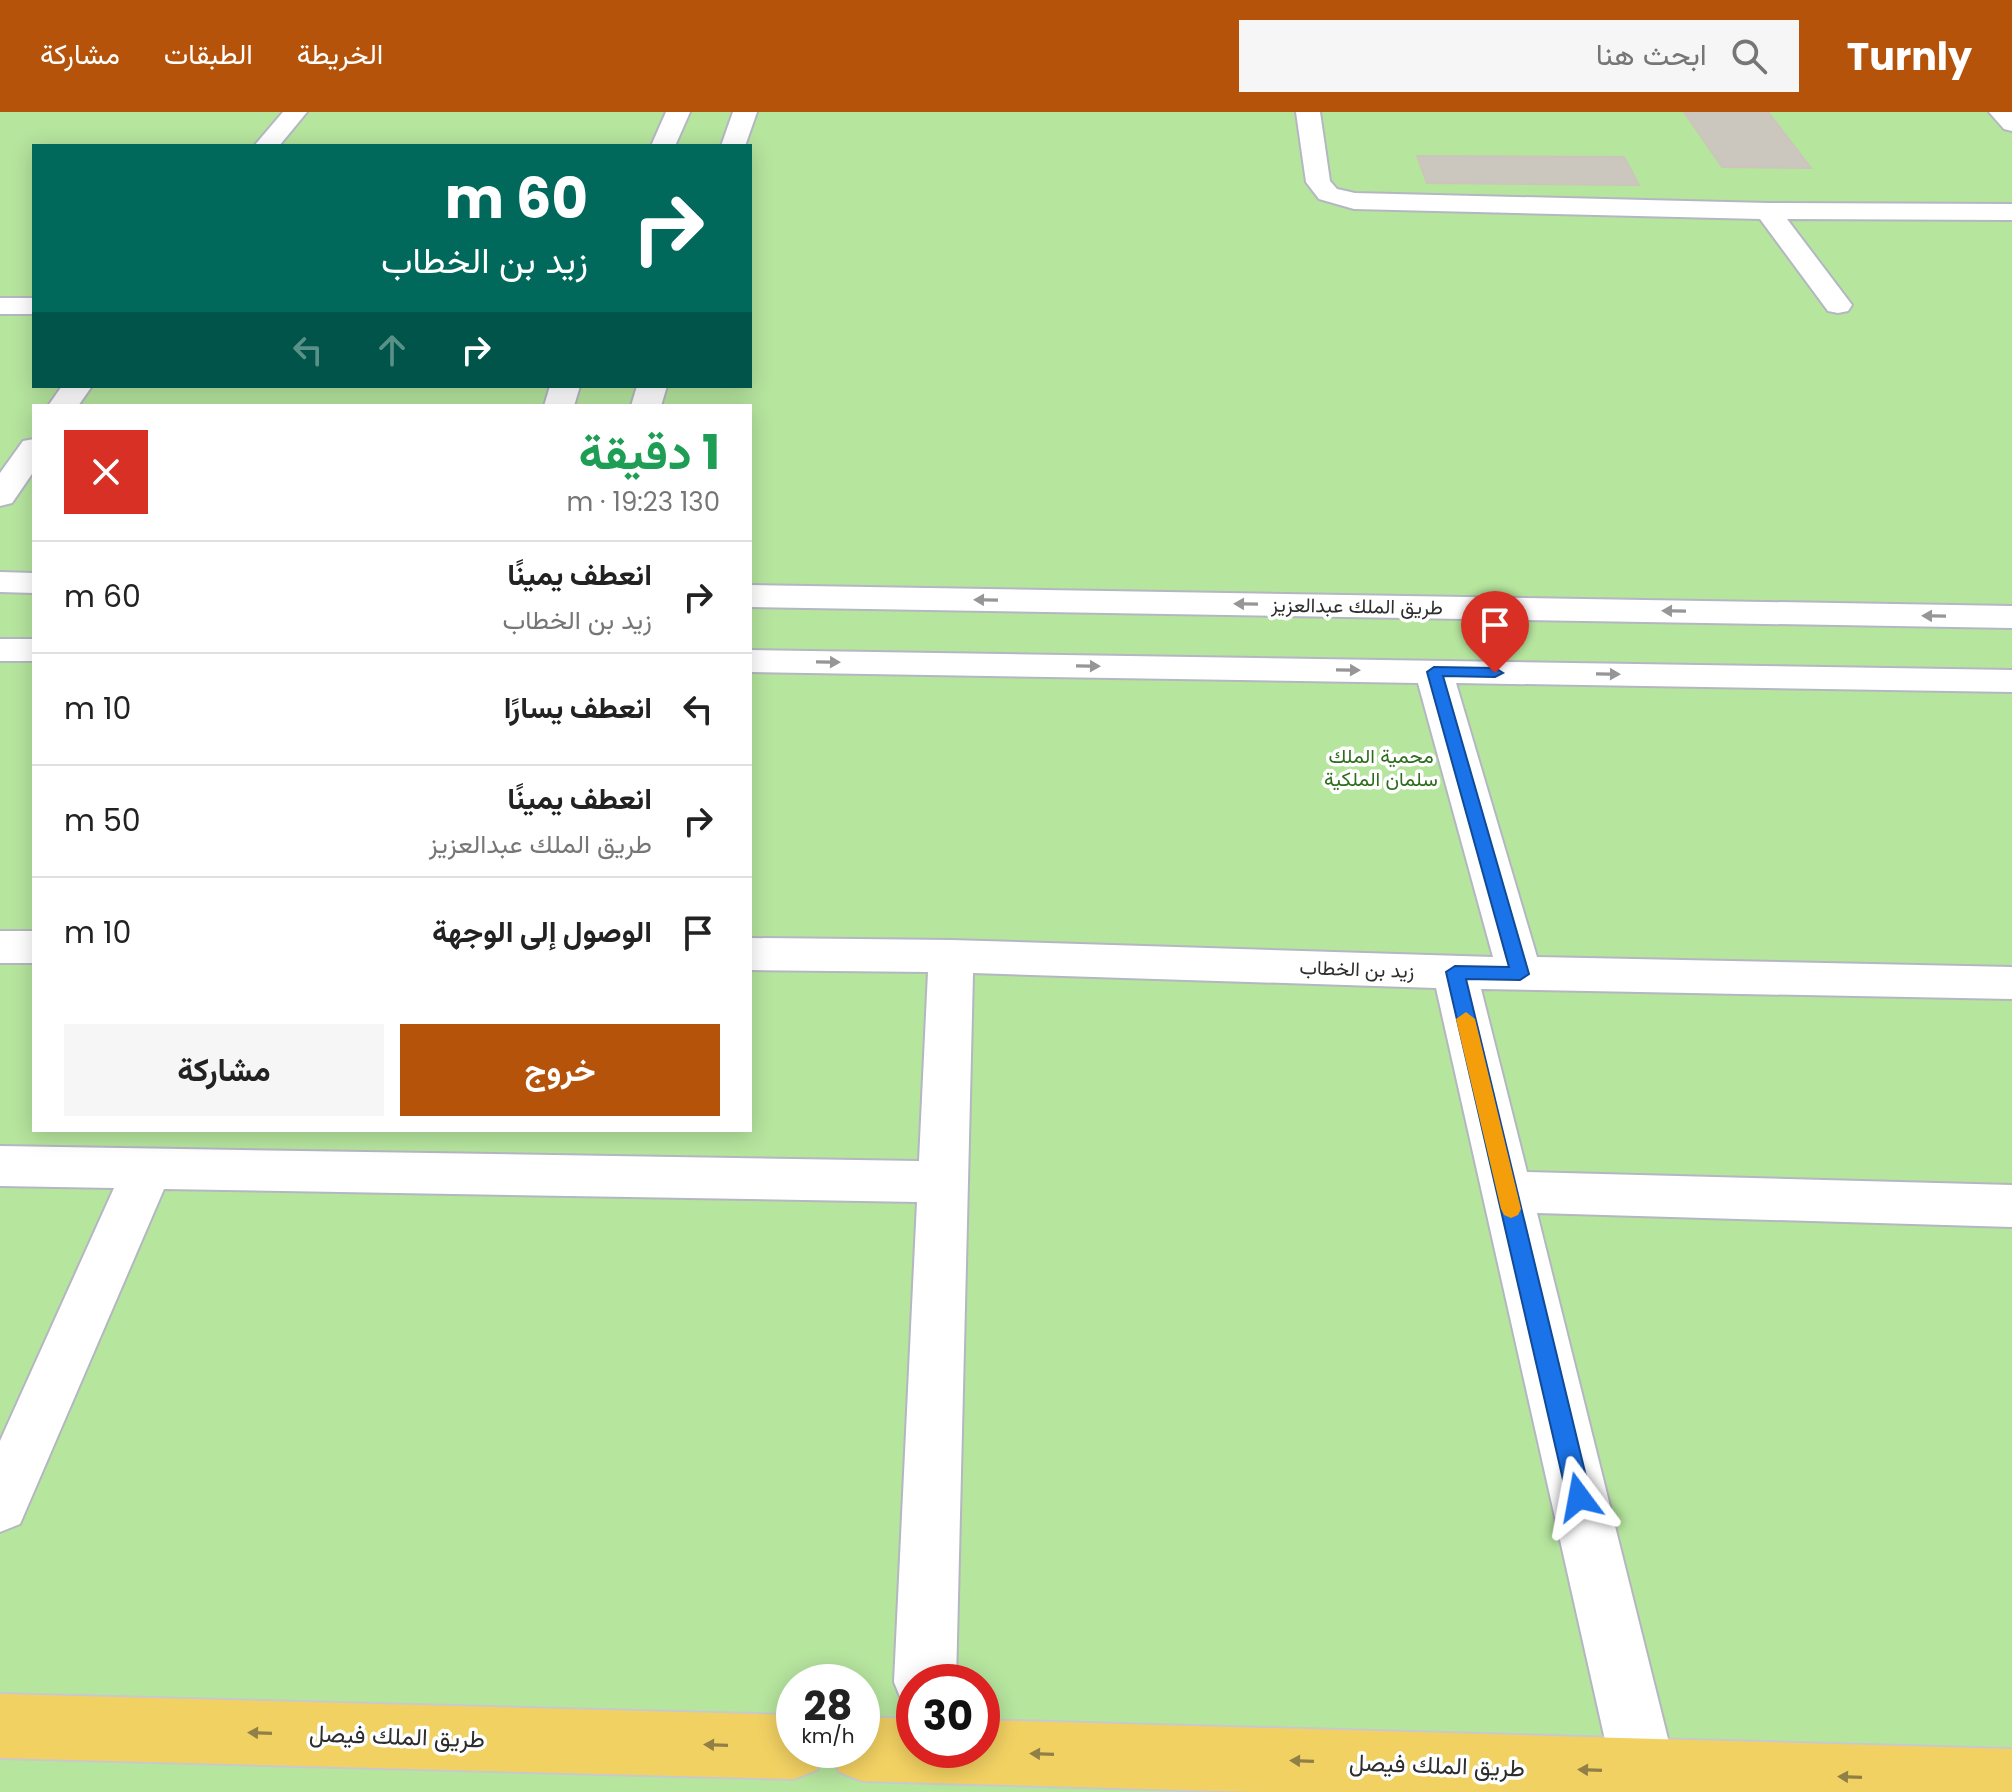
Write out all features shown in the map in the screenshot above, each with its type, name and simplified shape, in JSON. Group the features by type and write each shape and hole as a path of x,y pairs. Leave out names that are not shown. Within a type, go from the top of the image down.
{"main road":[{"name":"طريق الملك فيصل","path":"0,1726 776,1747"},
{"name":"طريق الملك فيصل","path":"1000,1752 2012,1781"}],"street":[{"path":"268,144 295,112"},
{"path":"664,144 678,112"},
{"path":"734,144 745,112"},
{"path":"1308,112 1318,182 1328,194 1354,201 1768,211 2012,212"},
{"path":"2001,112 2012,124"},
{"path":"1768,211 1838,305"},
{"path":"0,306 32,306"},
{"path":"0,496 32,451"},
{"path":"0,582 32,583"},
{"name":"طريق الملك عبدالعزيز","path":"752,596 2012,617"},
{"path":"0,650 32,650"},
{"path":"752,665 2012,681"},
{"path":"1434,672 1520,974"},
{"path":"0,947 32,947"},
{"name":"زيد بن الخطاب","path":"752,954 951,956 1520,974 2012,983"},
{"path":"926,1664 951,956"},
{"path":"1455,972 1644,1771"},
{"path":"0,1166 942,1182"},
{"path":"0,1505 148,1168"},
{"path":"1507,1192 2012,1206"}],"green space":[{"name":"محمية الملك سلمان الملكية","path":"0,112 2012,112 2012,1792 0,1792"}],"building":[{"path":"1684,112 1768,112 1811,168 1722,167"},
{"path":"1417,156 1624,157 1639,185 1427,183"}],"slow traffic":[{"path":"1466,1019 1511,1209"}],"route":[{"path":"1495,673 1434,672 1520,974 1455,972 1579,1497"}]}
